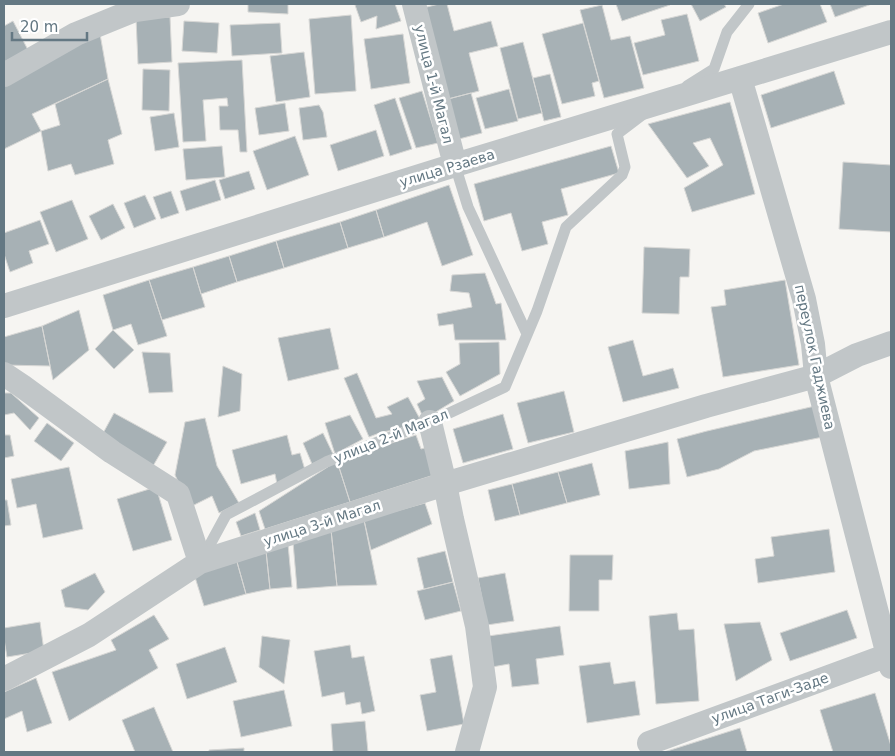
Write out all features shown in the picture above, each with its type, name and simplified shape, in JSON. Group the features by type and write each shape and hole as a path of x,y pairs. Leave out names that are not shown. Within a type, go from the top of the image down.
{"street":[{"path":"4,75 76,34 127,13 135,10 178,4"},
{"name":"улица 1-й Магал","path":"414,4 455,165"},
{"name":"улица Рзаева","path":"4,306 455,165 891,32"},
{"name":"переулок Гаджиева","path":"740,78 804,299 813,344 816,376 890,659"},
{"path":"445,484 706,406 816,376 856,355 891,343"},
{"path":"4,374 112,452 178,494 200,562"},
{"path":"430,422 477,626 485,687 467,752"},
{"name":"улица 3-й Магал","path":"200,562 445,484"},
{"name":"улица 2-й Магал","path":"4,679 89,635 200,562"},
{"name":"улица Таги-Заде","path":"650,742 890,659"}],"lane":[{"path":"659,103 714,69 727,32 749,4"},
{"name":"улица 2-й Магал","path":"200,562 226,514 326,462 430,422 505,387 537,310 566,227 622,175 625,167 617,134 659,103"},
{"path":"455,165 468,207 527,334"}],"building":[{"path":"248,4 288,4 288,14 248,12"},
{"path":"395,4 401,21 376,29 377,16 361,22 355,5"},
{"path":"447,4 454,31 491,21 498,46 469,53 479,91 448,99 423,8"},
{"path":"616,4 669,4 670,5 622,21"},
{"path":"691,4 724,4 726,7 700,21"},
{"path":"784,4 820,4 827,22 768,43 758,13"},
{"path":"830,4 872,4 835,17"},
{"path":"602,5 611,40 630,36 644,88 604,98 580,10"},
{"path":"687,14 699,61 643,75 634,43 665,35 661,20"},
{"path":"351,15 356,91 315,94 309,19"},
{"path":"170,17 172,62 138,64 136,18"},
{"path":"13,21 28,50 4,62 4,26"},
{"path":"184,21 219,23 217,53 182,51"},
{"path":"280,23 282,53 232,56 230,25"},
{"path":"583,23 599,81 592,83 595,96 562,104 542,34"},
{"path":"100,34 108,79 32,114 41,131 4,149 4,79"},
{"path":"403,34 410,83 371,89 364,39"},
{"path":"523,42 542,113 518,119 500,48"},
{"path":"304,52 310,97 276,102 270,56"},
{"path":"242,60 247,152 240,152 238,130 220,130 219,106 228,106 227,98 203,100 206,141 183,142 178,63"},
{"path":"143,69 170,70 169,111 142,110"},
{"path":"834,71 845,104 771,128 761,95"},
{"path":"550,74 561,117 544,121 533,78"},
{"path":"108,79 122,134 108,140 114,164 75,175 71,164 48,171 41,131 60,125 55,104"},
{"path":"509,89 518,121 485,129 476,98"},
{"path":"422,91 438,143 416,148 399,98"},
{"path":"471,93 482,133 459,139 448,99"},
{"path":"395,98 412,149 390,156 374,105"},
{"path":"730,102 755,194 692,212 684,188 723,165 710,138 693,143 709,166 687,178 648,124"},
{"path":"285,103 289,131 259,135 255,108"},
{"path":"319,105 323,112 327,137 303,140 299,108"},
{"path":"174,113 179,147 155,151 150,117"},
{"path":"376,130 384,156 338,171 330,145"},
{"path":"295,136 309,175 267,190 253,151"},
{"path":"222,146 225,177 186,180 183,149"},
{"path":"611,146 619,173 561,189 568,215 542,222 548,244 522,251 511,213 484,221 474,184"},
{"path":"843,162 891,165 891,232 839,229"},
{"path":"249,171 255,189 225,199 219,180"},
{"path":"215,180 221,200 186,211 180,191"},
{"path":"449,185 473,255 442,266 427,222 384,237 376,210"},
{"path":"171,191 179,213 161,219 153,197"},
{"path":"145,195 156,219 134,228 124,203"},
{"path":"72,200 88,239 56,252 40,212"},
{"path":"113,204 125,228 101,240 89,216"},
{"path":"376,210 384,237 348,248 340,222"},
{"path":"40,220 49,244 29,251 33,263 10,272 4,254 4,233"},
{"path":"340,222 348,248 284,268 276,241"},
{"path":"276,241 284,268 237,282 229,256"},
{"path":"644,247 690,249 689,277 680,277 679,314 642,313"},
{"path":"229,256 237,282 201,294 193,267"},
{"path":"193,267 205,307 162,320 149,280"},
{"path":"485,273 496,304 501,303 506,340 455,340 453,324 439,326 437,314 472,307 469,293 450,291 452,275"},
{"path":"149,280 167,336 138,345 131,324 113,330 103,295"},
{"path":"785,280 799,365 723,377 711,307 726,305 724,290"},
{"path":"79,310 89,350 53,380 42,326"},
{"path":"42,326 50,366 4,365 4,337"},
{"path":"330,328 339,369 288,381 278,338"},
{"path":"113,330 134,350 114,369 95,349"},
{"path":"633,340 643,376 673,368 679,388 623,402 608,347"},
{"path":"499,342 500,374 460,396 446,372 460,364 459,343"},
{"path":"142,352 170,353 173,392 149,393"},
{"path":"223,366 242,374 240,411 218,417"},
{"path":"357,373 376,418 392,414 387,407 408,397 420,419 400,429 382,432 369,437 344,378"},
{"path":"442,377 454,401 424,419 417,404 425,399 417,381"},
{"path":"564,391 574,432 528,443 517,403"},
{"path":"4,393 11,393 39,418 30,430 14,413 4,415"},
{"path":"815,406 823,437 754,451 719,469 687,477 677,439"},
{"path":"114,413 167,442 153,466 101,437"},
{"path":"503,414 513,449 463,463 453,429"},
{"path":"350,415 363,439 335,454 325,423"},
{"path":"205,418 217,466 239,503 219,513 212,496 190,507 175,475 185,422"},
{"path":"47,423 74,443 61,461 34,441"},
{"path":"4,430 5,435 10,435 14,456 4,458"},
{"path":"323,433 333,454 312,464 303,443"},
{"path":"287,435 292,455 300,453 305,470 277,484 275,474 241,484 232,450"},
{"path":"416,435 421,449 428,447 437,474 350,502 337,461"},
{"path":"668,442 670,484 629,489 625,451"},
{"path":"337,461 350,502 265,529 259,511"},
{"path":"592,463 600,495 567,503 558,472"},
{"path":"69,467 83,529 43,538 36,504 17,508 11,479"},
{"path":"558,472 567,503 520,515 512,484"},
{"path":"512,484 520,515 495,521 488,490"},
{"path":"156,487 172,540 133,551 117,499"},
{"path":"4,500 7,500 11,525 4,526"},
{"path":"425,503 432,524 371,550 364,520"},
{"path":"255,513 260,530 241,536 236,522"},
{"path":"364,520 377,585 337,586 331,530"},
{"path":"829,529 835,572 758,583 755,559 774,556 771,537"},
{"path":"331,530 337,586 297,589 293,542"},
{"path":"288,544 292,587 270,589 266,551"},
{"path":"266,551 270,589 246,594 237,562"},
{"path":"445,551 453,582 424,589 417,558"},
{"path":"570,555 613,555 612,580 599,580 599,611 569,611"},
{"path":"237,562 246,594 204,606 194,574"},
{"path":"95,573 105,592 88,610 65,607 61,590"},
{"path":"505,573 514,621 487,625 478,578"},
{"path":"453,582 461,611 425,620 417,591"},
{"path":"847,610 857,638 790,661 780,633"},
{"path":"677,613 679,630 694,629 699,701 656,704 649,616"},
{"path":"154,615 169,639 149,650 158,668 69,721 52,672 116,650 111,640"},
{"path":"40,622 44,651 7,657 4,628"},
{"path":"760,622 772,660 736,681 724,624"},
{"path":"560,626 564,655 536,659 539,684 512,687 509,664 492,667 488,636"},
{"path":"262,636 290,640 284,684 259,667"},
{"path":"350,645 352,658 364,656 375,711 362,714 360,702 346,705 344,692 322,697 314,651"},
{"path":"225,647 237,682 187,699 176,664"},
{"path":"452,655 464,724 427,731 420,695 436,692 430,659"},
{"path":"610,662 614,684 635,681 640,715 587,723 579,666"},
{"path":"36,678 52,723 27,732 22,711 4,719 4,692"},
{"path":"284,690 292,726 241,737 233,701"},
{"path":"875,693 891,746 891,752 833,752 820,710"},
{"path":"154,707 173,752 135,752 122,720"},
{"path":"365,721 368,752 333,752 331,724"},
{"path":"740,728 747,752 664,752"},
{"path":"244,748 244,752 209,752 209,750"}]}
